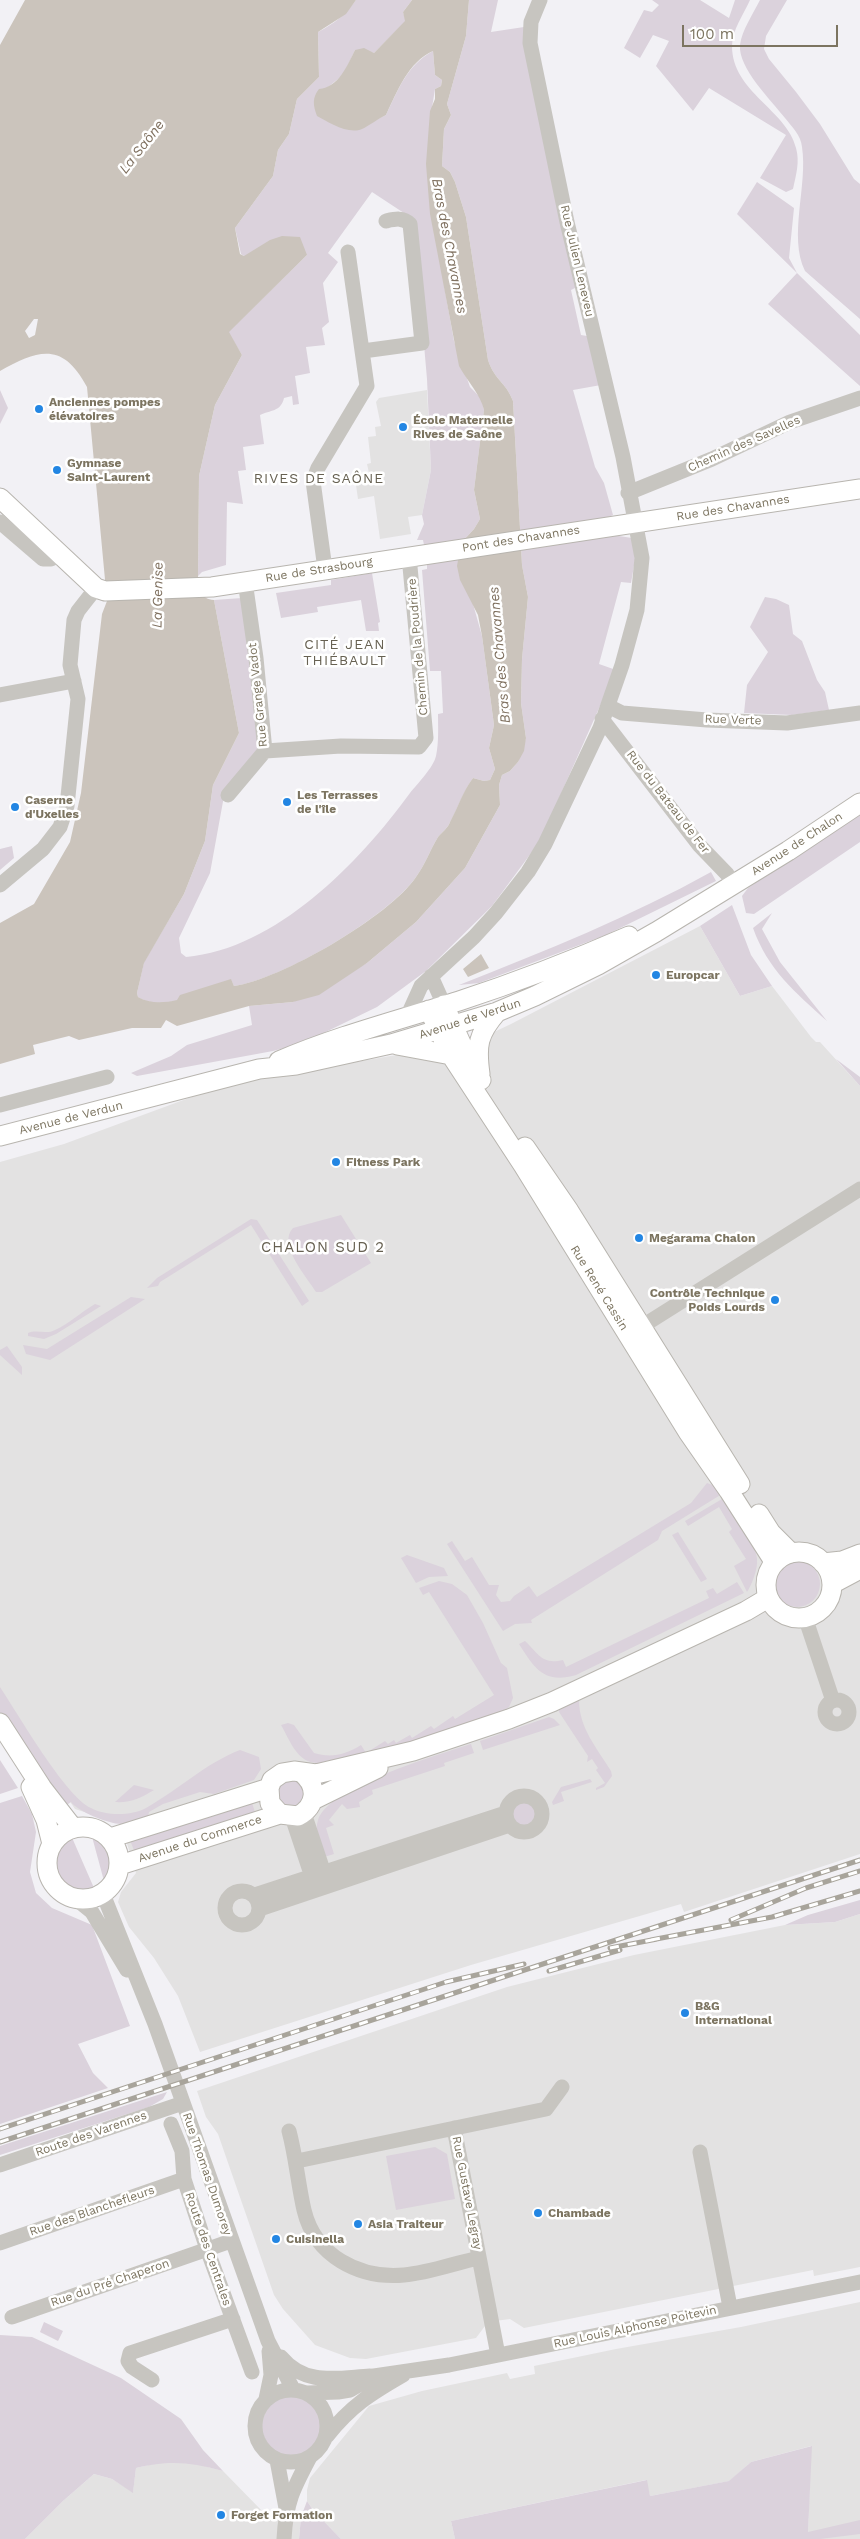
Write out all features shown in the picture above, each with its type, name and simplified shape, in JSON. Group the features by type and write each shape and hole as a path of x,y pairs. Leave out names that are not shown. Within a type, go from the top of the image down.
{"main road":[{"name":"Rue des Chavannes","path":"605,526 860,489"},
{"path":"0,498 100,590"},
{"name":"Pont des Chavannes","path":"436,552 605,526"},
{"name":"Rue de Strasbourg","path":"100,590 203,588 436,552"},
{"name":"Avenue de Chalon","path":"734,884 860,803"},
{"name":"Avenue de Verdun","path":"259,1069 296,1066 391,1044 497,1012 598,965 734,884"},
{"name":"Avenue de Verdun","path":"0,1136 259,1069 306,1049 437,1008 567,962 690,910"},
{"name":"Rue René Cassin","path":"437,1008 446,1028 569,1211 771,1533 783,1558"},
{"path":"481,1080 478,1054 480,1036 483,1028 497,1012"},
{"name":"Rue René Cassin","path":"446,1028 451,1055 522,1164 688,1432 783,1558"},
{"path":"391,1044 451,1055"},
{"path":"522,1164 569,1211"},
{"path":"603,1295 641,1327"},
{"path":"808,1554 823,1563 829,1573 832,1584 826,1604 819,1611 805,1618 790,1617 781,1613 768,1598 766,1579 783,1558 808,1554"},
{"path":"823,1563 842,1561 860,1554"},
{"path":"832,1584 860,1569"},
{"path":"302,1773 312,1785 297,1811 270,1803 269,1788 272,1780 282,1773 294,1771 316,1774 413,1751 550,1703 746,1611 768,1598"},
{"path":"0,1723 42,1788 73,1828"},
{"path":"0,1736 41,1806 52,1844"},
{"name":"Avenue du Commerce","path":"120,1865 297,1811 413,1751"},
{"path":"110,1838 269,1788"},
{"path":"73,1828 93,1828 110,1838 119,1856 120,1865 112,1886 103,1894 90,1899 76,1899 56,1888 50,1878 47,1861 52,1844 61,1834 73,1828"}],"street":[{"name":"Rue Julien Leneveu","path":"426,981 490,919 528,872 545,844 603,718 637,610 642,558 636,523 628,493 623,457 567,222 530,43 532,22 540,0"},
{"path":"363,352 422,343 410,224 406,220 399,219 386,221"},
{"path":"325,569 313,481 318,468 366,390 368,380 348,252"},
{"name":"Chemin des Savelles","path":"628,493 712,459 790,422 860,398"},
{"path":"0,522 44,559 51,559 60,555"},
{"name":"Chemin de la Poudrière","path":"265,751 341,746 420,747 426,738 409,556"},
{"name":"Rue Grange Vadot","path":"228,795 265,751 256,658 245,581"},
{"path":"0,885 43,849 60,828 67,806 78,699 70,665 74,620 78,611 100,590"},
{"path":"0,695 74,681"},
{"name":"Rue Verte","path":"603,718 622,713 707,720 787,723 860,713"},
{"name":"Rue du Bateau de Fer","path":"603,718 699,844 734,884"},
{"path":"426,981 437,1008"},
{"path":"406,1017 426,981"},
{"path":"0,1106 107,1077"},
{"path":"641,1327 860,1190"},
{"path":"805,1618 833,1701"},
{"path":"297,1811 318,1875"},
{"path":"508,1819 257,1902 318,1875 508,1819"},
{"name":"Rue Thomas Dumorey","path":"103,1894 148,2006 268,2341 293,2389"},
{"name":"Rue Thomas Dumorey","path":"76,1899 92,1912 148,2006"},
{"path":"297,2161 546,2109 562,2087"},
{"name":"Route des Varennes","path":"0,2165 183,2103"},
{"name":"Route des Centrales","path":"171,2124 182,2151 184,2179 207,2249 252,2372"},
{"name":"Rue Gustave Legray","path":"454,2128 498,2355"},
{"name":"Rue Gustave Legray","path":"289,2131 297,2161 304,2211 316,2240 337,2261 366,2273 404,2275 479,2258"},
{"path":"700,2152 730,2307"},
{"name":"Rue des Blanchefleurs","path":"0,2243 184,2179"},
{"name":"Rue du Pré Chaperon","path":"12,2317 231,2241"},
{"name":"Rue Louis Alphonse Poitevin","path":"308,2393 333,2394 350,2390 374,2376 498,2355 860,2282"},
{"path":"152,2380 132,2366 128,2361 130,2353 233,2319"},
{"path":"268,2341 290,2368 305,2375 322,2380 374,2376"},
{"name":"Rue Thomas Dumorey","path":"266,2399 271,2375 268,2341"},
{"name":"Rue Louis Alphonse Poitevin","path":"326,2436 344,2414 368,2395 411,2371"},
{"path":"284,2539 286,2509 294,2483 310,2457 320,2448 326,2436 328,2423 325,2411 318,2401 308,2393 293,2389 279,2391 266,2399 259,2408 255,2420 255,2432 259,2444 277,2460 294,2462 310,2457"},
{"path":"277,2460 286,2509"}],"shaded area":[{"path":"356,0 412,0 403,12 406,21 374,53 355,50 344,74 327,88 361,129 386,115 404,79 416,63 433,51 435,75 442,80 441,86 435,89 430,120 445,291 454,341 470,387 482,399 484,410 474,490 480,519 474,529 461,543 424,545 423,540 417,540 424,524 422,515 431,470 427,379 413,219 372,192 328,253 338,262 323,283 329,322 322,328 325,345 306,347 310,373 295,376 299,404 293,405 292,396 284,398 283,403 278,408 260,415 264,444 243,447 246,470 238,471 243,504 227,502 226,565 202,572 198,576 199,476 215,405 242,355 228,332 307,255 244,256 241,254 235,228 273,176 278,150 289,134 297,99 319,77 318,32 339,18"},
{"path":"469,0 498,0 491,32 524,27 579,286 571,290 581,335 587,336 601,385 573,390 595,467 604,483 613,515 604,519 606,534 632,538 635,560 631,583 621,582 599,664 616,670 540,841 492,906 426,971 377,1007 303,1043 273,1051 137,1076 131,1073 171,1056 187,1045 252,1025 249,1006 293,1002 367,963 416,922 465,868 500,805 499,785 502,775 510,771 518,762 526,738 521,703 522,659 528,597 522,565 513,401 494,373 488,360 466,217 455,182 450,172 442,166 444,129 451,115 447,104 466,36"},
{"path":"652,0 700,0 729,18 735,0 750,0 734,34 732,46 734,62 750,88 782,122 791,135 798,158 793,189 786,192 760,178 786,135 709,88 693,111 656,66 669,41 653,35 640,58 624,48 644,10 652,12 659,5"},
{"path":"760,0 787,0 766,36 764,49 769,59 820,124 854,179 860,184 860,319 805,271 800,257 798,227 803,162 800,139 796,131 750,73 744,64 741,54 740,45 743,34"},
{"path":"757,182 794,208 789,258 797,273 737,214"},
{"path":"797,273 860,335 860,386 768,304"},
{"path":"0,390 8,408 0,424"},
{"path":"427,390 431,470 422,515 408,517 411,534 380,539 374,496 358,499 356,485 362,484 361,475 369,473 367,464 371,463 368,437 376,436 375,427 381,426 376,402 379,398"},
{"path":"459,554 482,636 494,725 489,748 495,769 490,780 484,781 473,778 448,826 438,837 416,877 402,893 383,910 332,944 278,972 254,981 234,986 231,980 185,999 172,1002 149,1002 138,997 137,993 144,962 184,894 205,841 213,785 239,733 214,600 242,598 260,747 224,796 210,873 179,938 181,953 186,957 219,951 252,938 283,920 313,898 366,847 429,770 437,751 438,714 443,713 441,671 430,671 422,570 427,569 427,563"},
{"path":"372,573 380,622 378,623 379,631 366,631 361,600 317,607 318,612 281,618 276,593 331,585 331,580"},
{"path":"765,597 776,599 789,605 793,634 802,641 817,680 825,692 829,710 792,715 744,713 747,685 768,652 750,627"},
{"path":"860,811 860,842 754,914 746,913 742,896 748,888"},
{"path":"12,846 14,858 0,870 0,849"},
{"path":"711,872 716,881 606,935 479,983 459,985 618,919"},
{"path":"732,905 751,955 772,986 740,996 700,926"},
{"path":"772,913 762,929 780,962 827,1021 784,979 766,956 759,943 753,928"},
{"path":"700,926 740,996 772,986 811,1037 816,1042 820,1042 860,1086 860,1854 684,1912 681,1904 471,1965 200,2052 178,1996 154,1958 129,1927 118,1902 121,1892 136,1873 121,1824 75,1809 0,1699 0,1162 64,1144 227,1084 414,1052 439,1058 511,1024"},
{"path":"836,1059 860,1077 860,1086"},
{"path":"341,1215 371,1263 322,1292 316,1292 295,1260 289,1243 289,1235 293,1228"},
{"path":"251,1219 257,1220 309,1301 302,1306 251,1225 160,1282 158,1286 147,1288 157,1278"},
{"path":"131,1297 145,1299 50,1360 26,1354 23,1345 47,1349"},
{"path":"95,1304 101,1306 56,1334 44,1339 28,1336 28,1333 31,1332 55,1330"},
{"path":"7,1346 22,1367 22,1375 0,1355 0,1350"},
{"path":"707,1483 715,1486 722,1494 662,1531 658,1540 531,1620 532,1623 515,1624 503,1631 447,1544 452,1541 465,1561 472,1557 489,1585 499,1585 496,1595 501,1602 510,1601 529,1586 537,1597 691,1503"},
{"path":"722,1499 748,1537 756,1553 756,1572 747,1592 734,1566 746,1559 729,1532 732,1529 719,1507 688,1526 685,1521"},
{"path":"678,1532 707,1579 701,1582 672,1535"},
{"path":"407,1555 444,1568 448,1576 429,1577 416,1583 401,1558"},
{"path":"792,1561 802,1561 816,1571 820,1584 816,1597 810,1603 802,1607 792,1607 778,1597 774,1589 774,1579 784,1565"},
{"path":"439,1581 452,1584 467,1595 483,1623 501,1663 507,1668 513,1698 509,1707 503,1711 372,1754 322,1763 303,1759 292,1746 281,1725 288,1723 294,1725 314,1753 338,1755 361,1745 366,1753 385,1741 388,1744 394,1740 396,1743 410,1735 412,1738 431,1726 434,1729 453,1716 455,1719 494,1695 429,1592 423,1595 419,1588"},
{"path":"737,1582 744,1593 576,1675 565,1677 548,1676 530,1661 519,1644 525,1641 545,1660 563,1660 566,1667 709,1598 706,1591 713,1588 717,1594"},
{"path":"0,1687 68,1788 80,1800 97,1811 111,1814 126,1814 140,1811 215,1762 240,1750 259,1757 261,1769 254,1780 214,1794 200,1792 163,1804 149,1812 148,1817 124,1824 109,1822 86,1813 71,1802 64,1807 0,1715"},
{"path":"579,1700 585,1729 611,1771 612,1776 604,1787 596,1790 596,1788 605,1783 596,1770 598,1768 592,1759 587,1762 588,1756 559,1712 559,1710"},
{"path":"549,1717 560,1725 483,1750 480,1741"},
{"path":"471,1744 474,1753 444,1763 445,1766 372,1790 373,1794 359,1802 360,1807 347,1809 342,1804 329,1820 334,1825 326,1828 334,1854 324,1857 317,1834 317,1824 326,1807 342,1795 386,1773"},
{"path":"0,1760 18,1788 0,1794"},
{"path":"299,1779 308,1796 295,1810 278,1802 277,1787 280,1783"},
{"path":"590,1779 592,1782 561,1792 564,1801 553,1805 552,1802 561,1787"},
{"path":"134,1785 154,1790 136,1799 126,1802 115,1802"},
{"path":"22,1796 32,1814 36,1832 30,1872 36,1893 52,1908 92,1925 130,2026 78,2044 93,2073 108,2088 0,2124 0,1803"},
{"path":"250,1797 256,1815 136,1855 129,1838"},
{"path":"524,1801 533,1805 537,1814 533,1823 524,1827 515,1823 511,1814 515,1805"},
{"path":"70,1833 94,1888 86,1890 69,1887 62,1883 52,1871 50,1863 51,1854 59,1842"},
{"path":"91,1833 103,1843 109,1854 110,1866 104,1881"},
{"path":"860,1900 860,1914 835,1922 785,1925 808,1915"},
{"path":"860,1914 860,2267 814,2276 813,2270 524,2328 510,2319 488,2322 476,2338 366,2359 350,2358 315,2345 283,2309 274,2295 218,2134 206,2117 197,2091 507,1987 634,1955 785,1925 835,1922"},
{"path":"167,2092 163,2099 149,2107 0,2155 0,2146"},
{"path":"435,2147 447,2154 455,2199 396,2210 386,2156"},
{"path":"860,2302 860,2539 812,2539 808,2532 811,2446 751,2462 730,2481 650,2496 646,2480 451,2521 455,2539 341,2539 313,2510 307,2501 310,2478 369,2406 422,2391 507,2373 510,2379 535,2374 534,2366 616,2349 741,2327"},
{"path":"44,2322 63,2331 58,2341 40,2332"},
{"path":"0,2335 32,2337 121,2378 181,2419 203,2450 223,2471 180,2463 136,2468 133,2493 112,2479 94,2474 63,2501 25,2539 0,2539"},
{"path":"292,2396 309,2401 317,2409 322,2426 317,2443 309,2451 292,2456 275,2451 267,2443 262,2426 267,2409 275,2401"},
{"path":"812,2446 808,2532 860,2520 860,2534 820,2539 455,2539 451,2521 647,2480 650,2496 729,2481 751,2462"},
{"path":"161,2462 194,2463 223,2471 266,2515 301,2517 299,2539 25,2539 63,2501 94,2474 112,2479 133,2492 136,2468"},
{"path":"307,2501 313,2510 341,2539 299,2539 301,2517"}],"water":[{"path":"25,0 356,0 346,14 318,32 319,77 297,99 289,134 278,150 273,176 235,228 240,254 244,256 270,240 282,236 300,237 307,255 229,332 242,355 215,405 199,476 198,580 204,596 214,600 239,733 213,785 205,841 184,894 144,963 137,993 138,997 152,1002 167,1002 177,1000 180,995 231,979 234,986 254,981 305,959 359,927 403,893 422,868 438,837 449,824 469,783 473,778 484,781 490,780 495,769 489,748 494,725 482,636 478,615 460,580 457,566 461,543 474,529 480,519 474,490 484,410 477,393 459,366 430,214 426,164 430,111 435,99 435,89 441,86 442,80 435,75 433,51 417,62 404,78 386,115 362,129 345,129 332,124 317,116 314,105 315,95 319,89 332,84 342,75 355,50 364,48 374,53 405,21 403,12 412,0 469,0 466,36 447,104 451,115 444,129 442,166 450,172 455,182 466,217 488,360 494,373 513,401 522,565 528,597 522,659 521,703 526,738 524,751 510,771 502,775 499,785 500,805 465,868 416,922 367,963 319,995 293,1002 249,1006 177,1026 166,1020 161,1028 132,1028 79,1040 69,1036 33,1045 35,1054 0,1064 0,923 34,904 70,842 81,793 102,614 107,601 87,387 69,362 59,356 49,354 27,358 0,371 0,45","holes":["34,319 38,319 35,335 29,338 25,331"]},
{"path":"481,954 489,968 468,977 463,969"}],"railway":[{"path":"0,2142 860,1860"},
{"path":"731,1920 806,1888 860,1871"},
{"path":"651,1940 772,1917 860,1891"},
{"path":"610,1948 657,1939"},
{"path":"549,1971 620,1950"},
{"path":"0,2129 446,1982 524,1964"}],"place":[{"name":"Anciennes pompes élévatoires","path":"39,409"},
{"name":"École Maternelle Rives de Saône","path":"403,427"},
{"name":"Gymnase Saint-Laurent","path":"57,470"},
{"name":"Les Terrasses de l'île","path":"287,802"},
{"name":"Caserne d'Uxelles","path":"15,807"},
{"name":"Europcar","path":"656,975"},
{"name":"Fitness Park","path":"336,1162"},
{"name":"Megarama Chalon","path":"639,1238"},
{"name":"Contrôle Technique Poids Lourds","path":"775,1300"},
{"name":"B&G International","path":"685,2013"},
{"name":"Chambade","path":"538,2213"},
{"name":"Asia Traiteur","path":"358,2224"},
{"name":"Cuisinella","path":"276,2239"},
{"name":"Forget Formation","path":"221,2515"}],"district":[{"name":"RIVES DE SAÔNE","path":"319,479"},
{"name":"CITÉ JEAN THIÉBAULT","path":"345,654"},
{"name":"CHALON SUD 2","path":"323,1248"}],"water label":[{"name":"La Saône","path":"142,147"},
{"name":"Bras des Chavannes","path":"449,246"},
{"name":"La Genise","path":"158,595"},
{"name":"Bras des Chavannes","path":"500,655"}]}
